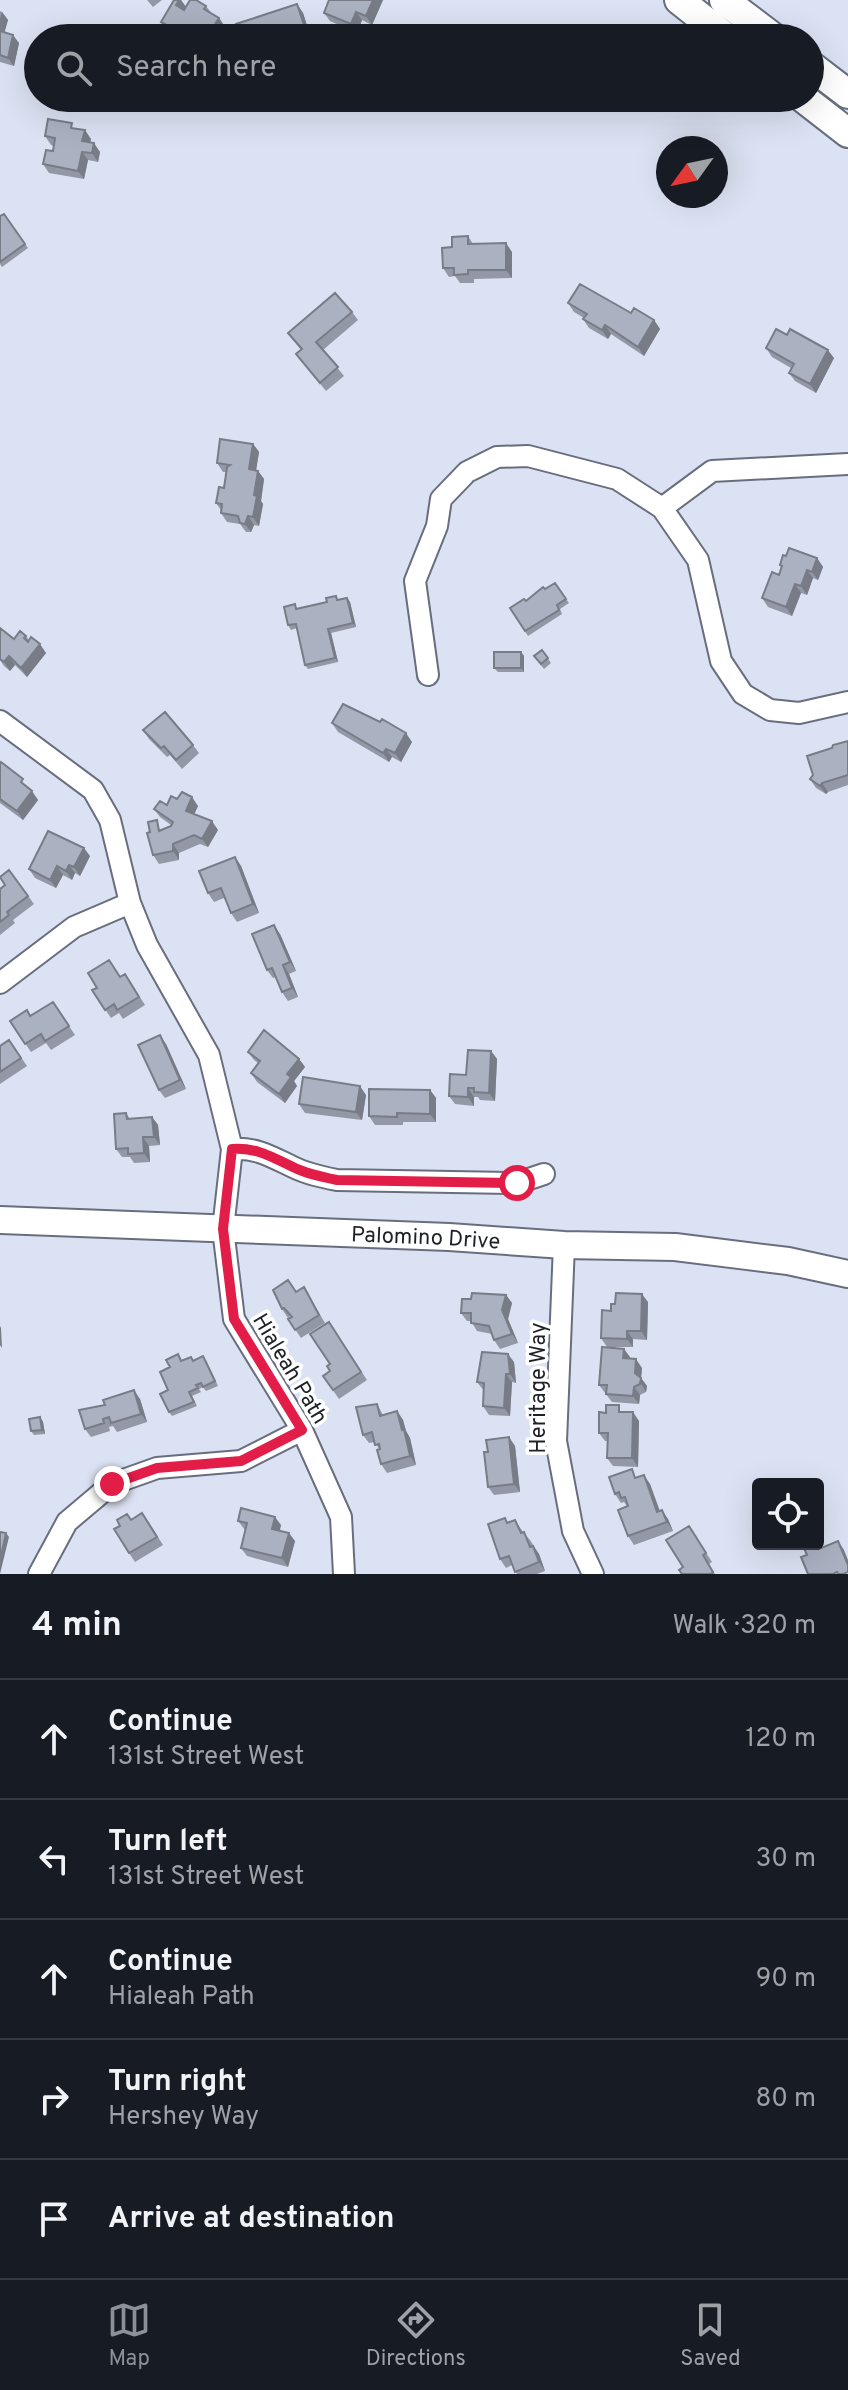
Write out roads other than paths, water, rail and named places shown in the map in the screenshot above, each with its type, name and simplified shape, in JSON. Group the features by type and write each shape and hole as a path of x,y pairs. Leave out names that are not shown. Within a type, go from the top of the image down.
{"main road":[{"path":"679,0 709,24"},
{"path":"724,0 756,24"},
{"path":"824,76 848,94"},
{"path":"821,112 848,133"}],"street":[{"path":"428,675 415,581 437,526 441,499 467,472 497,457 528,456 617,479 662,508 698,560 721,661 743,694 770,710 799,713 848,702"},
{"path":"662,508 712,471 848,464"},
{"path":"0,721 93,790 110,820 130,903 147,945 209,1055 232,1149 245,1148 267,1153 314,1175 337,1180 517,1183 544,1174"},
{"path":"0,983 74,927 130,903"},
{"name":"Hialeah Path","path":"232,1149 223,1229 234,1319 302,1430 341,1517 344,1574"},
{"name":"Palomino Drive","path":"0,1220 564,1245 675,1247 788,1261 848,1274"},
{"name":"Heritage Way","path":"564,1245 556,1441 573,1531 593,1574"},
{"path":"39,1574 67,1522 112,1484 157,1468 241,1461 302,1430"}]}
